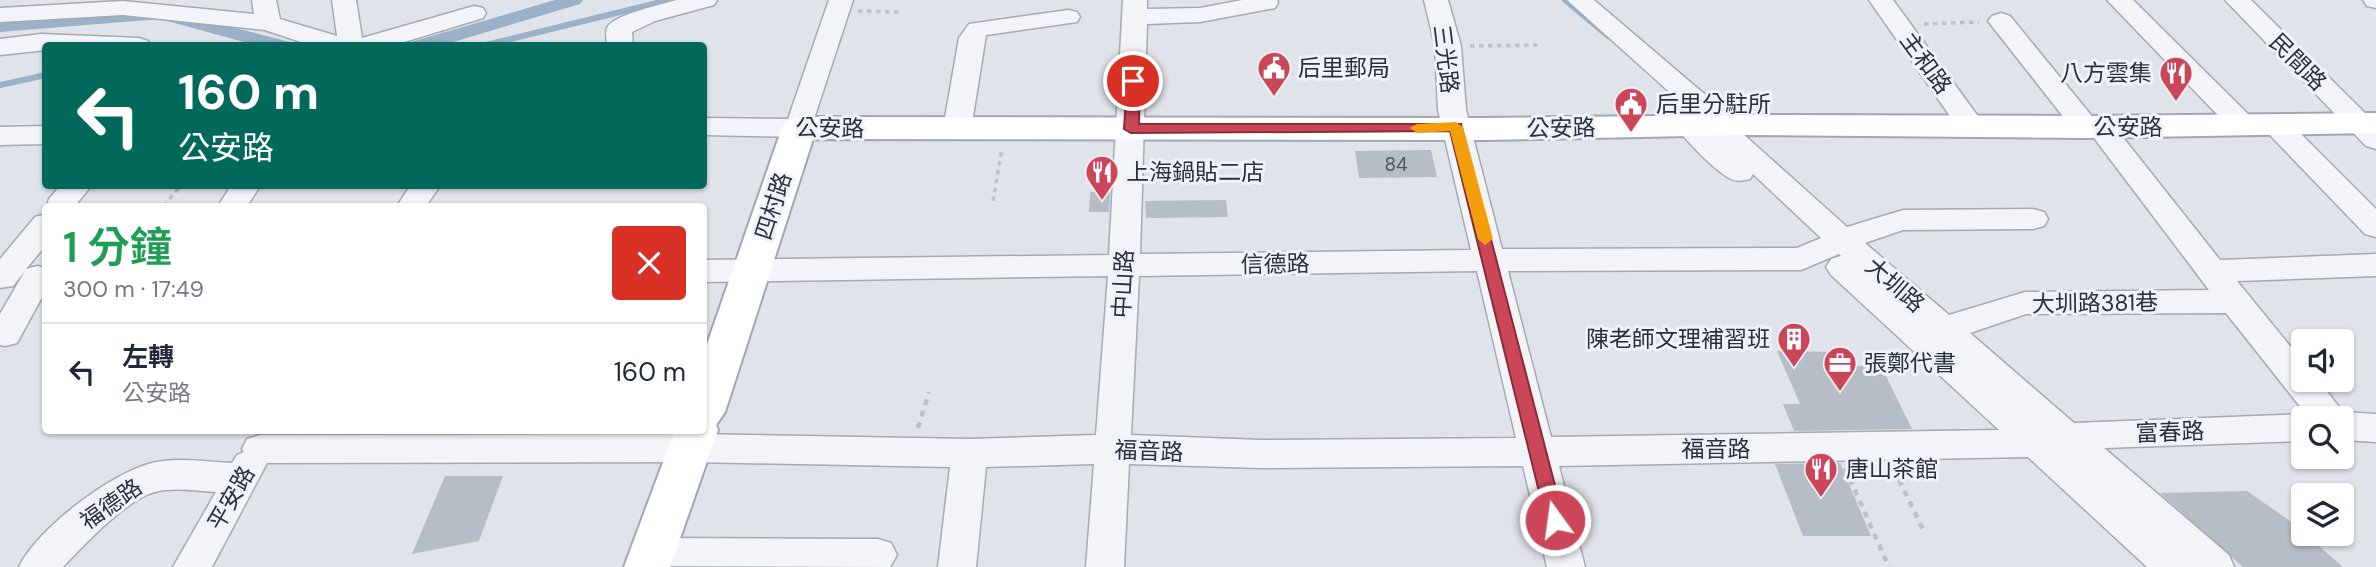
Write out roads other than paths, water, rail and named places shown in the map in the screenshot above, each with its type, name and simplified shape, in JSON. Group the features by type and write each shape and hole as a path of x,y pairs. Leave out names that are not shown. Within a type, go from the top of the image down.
{"main road":[{"name":"公安路","path":"799,128 1005,130 2277,126 2370,129"},
{"name":"四村路","path":"707,385 716,345 752,269 799,128"},
{"name":"四村路","path":"649,560 696,434"}],"street":[{"path":"0,1 6,0"},
{"path":"84,10 125,0"},
{"path":"344,0 350,42"},
{"path":"620,42 619,29 646,16 705,0"},
{"path":"1135,9 1200,15 1266,3 1265,0"},
{"name":"三光路","path":"1436,0 1448,46 1452,110 1566,567"},
{"name":"大圳路","path":"1558,0 1663,94 1707,126"},
{"name":"大圳路","path":"1579,0 1832,244 2054,440 2215,567"},
{"name":"主和路","path":"1881,0 1971,126"},
{"path":"2119,0 2244,126"},
{"name":"民間路","path":"2237,0 2370,129"},
{"name":"四村路","path":"799,128 839,5"},
{"path":"957,130 972,38 978,29 1078,6"},
{"path":"0,15 123,8 266,11 332,42"},
{"name":"中山路","path":"1105,567 1115,449 1135,9"},
{"path":"376,42 474,13"},
{"path":"2001,21 2093,127 2319,406"},
{"path":"0,47 42,42"},
{"path":"2277,126 2376,227"},
{"name":"公安路","path":"707,127 799,128"},
{"path":"0,136 42,135"},
{"path":"62,203 73,189"},
{"name":"信德路","path":"707,271 1491,260 1801,259 1874,227 1903,220 2033,219"},
{"path":"1,278 42,228"},
{"path":"2211,271 2376,265"},
{"path":"1,278 41,277"},
{"path":"5,334 41,277"},
{"name":"大圳路381巷","path":"1932,333 2025,303 2235,302"},
{"name":"富春路","path":"2054,440 2089,435 2291,427"},
{"path":"2354,427 2376,428"},
{"name":"福音路","path":"707,431 910,453 1115,449 1261,454 1836,449 2054,440"},
{"name":"福音路","path":"257,453 620,434"},
{"name":"大圳路","path":"2054,440 2173,567"},
{"name":"福德路","path":"38,567 81,524 120,494 152,477 257,453"},
{"name":"平安路","path":"192,567 257,453"},
{"path":"957,567 970,453"},
{"path":"649,560 878,555"}],"waterway":[{"path":"432,42 574,0"},
{"path":"498,42 669,0"},
{"path":"1565,0 1608,36"},
{"path":"0,27 160,14 268,42"},
{"path":"0,85 42,76"}],"place":[{"name":"后里郵局","path":"1274,98"},
{"name":"八方雲集","path":"2176,103"},
{"name":"后里分駐所","path":"1631,134"},
{"name":"上海鍋貼二店","path":"1102,202"},
{"name":"陳老師文理補習班","path":"1794,369"},
{"name":"張鄭代書","path":"1840,393"},
{"name":"唐山茶館","path":"1821,499"}]}
